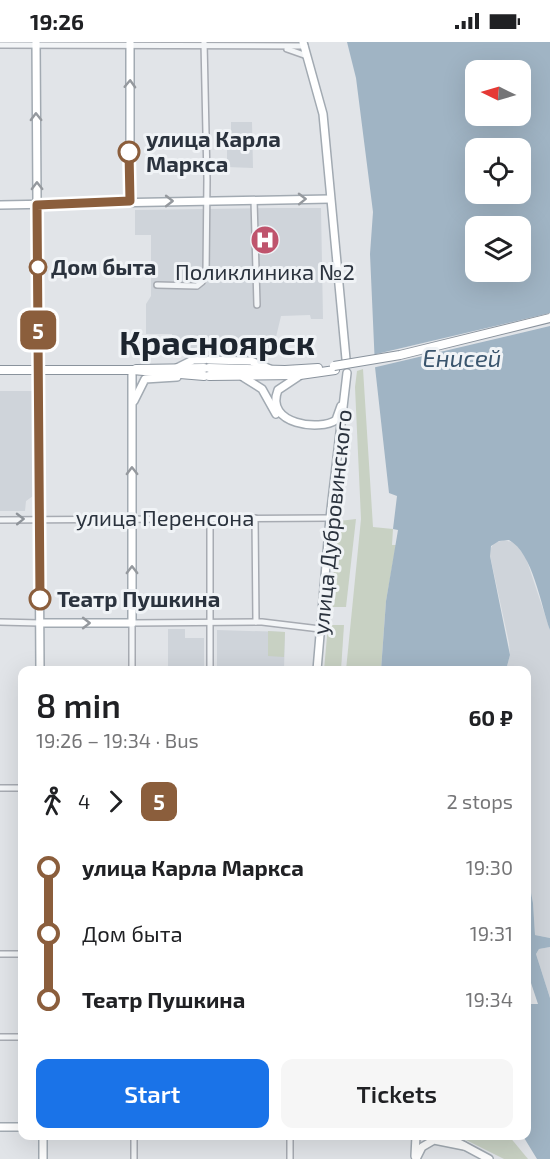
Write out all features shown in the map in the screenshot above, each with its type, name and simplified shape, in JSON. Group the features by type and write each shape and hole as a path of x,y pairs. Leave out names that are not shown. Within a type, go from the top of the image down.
{"highway":[{"path":"132,370 192,376 206,368 243,377 300,375 406,357 550,320"},
{"path":"0,370 334,368"}],"main road":[{"path":"36,43 40,666"},
{"path":"130,44 130,201"},
{"path":"304,44 323,114 346,359"},
{"path":"0,205 330,199"},
{"path":"40,622 132,623 132,370"},
{"name":"улица Дубровинского","path":"317,666 330,518 347,373"},
{"path":"300,375 281,386 276,395 276,406 286,419 331,423 339,414 346,392"},
{"path":"132,410 139,386 145,379 192,376"},
{"path":"243,377 262,389 277,415 286,423 342,429"},
{"path":"0,1127 18,1127"},
{"path":"43,1140 43,1159"},
{"path":"415,1159 416,1140"},
{"path":"415,1159 422,1147 430,1141 445,1140 464,1146"},
{"path":"453,1140 489,1159"}],"street":[{"path":"274,46 283,42"},
{"path":"0,45 36,43 274,46 304,44"},
{"path":"157,285 197,286 206,274 208,201 204,44"},
{"path":"274,46 308,57"},
{"path":"254,200 257,306"},
{"path":"210,517 210,666"},
{"path":"255,518 256,622"},
{"name":"улица Перенсона","path":"0,520 330,518"},
{"path":"0,622 40,622"},
{"path":"132,666 132,623 256,622 320,629"},
{"path":"0,788 18,788"},
{"path":"0,954 18,954"},
{"path":"0,1037 18,1037"},
{"path":"134,1140 134,1159"},
{"path":"290,1140 290,1159"}],"shaded area":[{"path":"231,122 252,122 253,168 227,167 227,132 231,132"},
{"path":"321,208 323,319 311,319 310,315 281,316 272,354 172,355 172,334 146,334 146,304 151,296 151,235 135,235 135,210"},
{"path":"0,391 32,391 33,496 26,501 25,511 0,511"},
{"path":"504,540 515,543 526,558 550,630 550,938 535,935 531,893 531,666 507,666 510,655 509,643 489,551 494,543"},
{"path":"168,629 185,629 185,638 204,638 204,666 168,666"},
{"path":"217,630 285,632 284,666 217,666"},
{"path":"550,947 550,998 536,954 539,949"}],"green space":[{"path":"363,369 373,527 393,529 392,545 396,545 386,601 381,666 346,666 361,519 355,387 357,371"},
{"path":"356,519 346,607 330,607 339,521"},
{"path":"328,625 344,625 341,666 324,666"},
{"path":"268,631 285,632 284,657 268,656"},
{"path":"466,1140 512,1140 528,1159 504,1159"}],"water":[{"name":"Енисей","path":"347,42 550,42 550,630 535,581 524,556 509,540 499,541 491,546 490,556 510,655 507,666 381,666 386,601 398,530 393,529 397,496 389,493 375,367 370,254 373,212 356,78"},
{"path":"531,893 535,935 550,938 550,947 539,949 536,954 550,998 550,1159 537,1159 525,1140 531,1140 531,1004 538,1004 531,983"}],"pier":[{"path":"550,313 550,326 372,368 372,355"}],"bus line":[{"name":"5","path":"40,599 37,205 130,201 129,152"}],"place":[{"name":"улица Карла Маркса","path":"129,152"},
{"name":"Поликлиника №2","path":"265,240"},
{"name":"Дом быта","path":"38,267"},
{"name":"Театр Пушкина","path":"40,599"}],"district":[{"name":"Красноярск","path":"217,343"}]}
